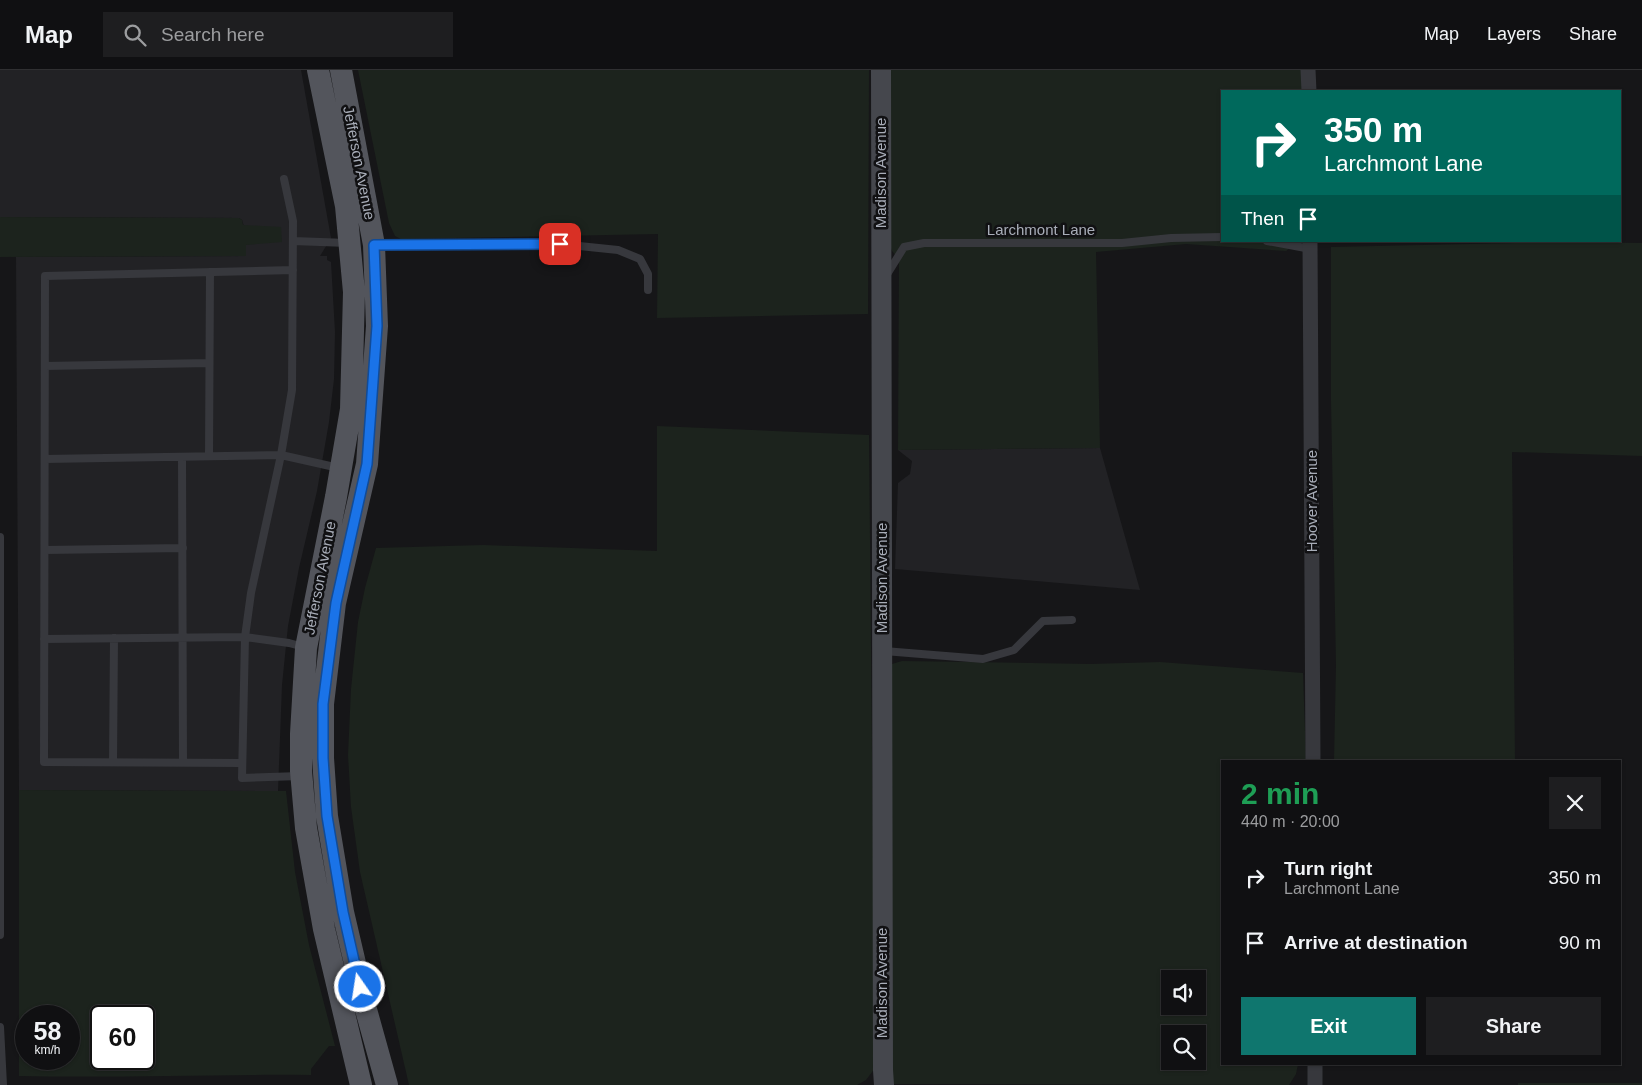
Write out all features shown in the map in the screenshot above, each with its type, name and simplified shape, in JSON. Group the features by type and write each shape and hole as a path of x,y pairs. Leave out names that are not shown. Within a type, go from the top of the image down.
{"main road":[{"name":"Jefferson Avenue","path":"318,70 346,206 362,244 354,292 351,409 306,648 301,734 302,776 306,828 324,929 361,1085"},
{"name":"Jefferson Avenue","path":"341,70 362,244 377,326 367,464 336,603 323,704 323,758 327,816 343,912 365,1006 387,1085"},
{"path":"306,648 314,652 314,721 323,758"}],"street":[{"name":"Madison Avenue","path":"881,70 882,1060 884,1085"},
{"path":"1308,70 1309,90"},
{"name":"Hoover Avenue","path":"1310,245 1313,760"},
{"path":"1315,1065 1315,1085"}],"lane":[{"path":"284,180 293,222 292,390 281,455 251,593 245,637 242,778 302,776"},
{"name":"Larchmont Lane","path":"881,284 904,247 924,243 1122,243 1171,238 1221,237"},
{"path":"293,241 362,244 560,244 618,250 640,259 648,274 648,290"},
{"path":"1278,242 1310,245"},
{"path":"242,763 44,762 45,276 293,270"},
{"path":"208,456 210,272"},
{"path":"45,366 209,363"},
{"path":"45,459 281,455 341,468"},
{"path":"182,457 183,762"},
{"path":"0,538 0,935"},
{"path":"44,550 182,548"},
{"path":"882,651 983,659 1014,650 1043,621 1072,620"},
{"path":"44,639 245,637 289,643 306,648"},
{"path":"113,762 114,638"},
{"path":"0,1027 3,1085"}],"shaded area":[{"path":"0,70 301,70 331,238 320,256 327,256 327,260 331,262 335,332 334,379 329,422 317,491 288,626 282,685 278,791 19,790 16,257 245,256 245,245 250,244 242,220 239,218 0,217"},
{"path":"358,70 869,70 868,314 657,318 658,234 401,239 395,236 389,223"},
{"path":"887,70 1302,70 1302,90 1221,90 1221,242 1299,242 1286,251 1186,244 1096,252 1100,448 898,450 899,259 892,251 888,242"},
{"path":"0,217 239,218 242,220 243,225 281,227 282,242 246,245 246,256 0,257"},
{"path":"1558,242 1642,243 1642,456 1512,452 1515,760 1334,760 1336,665 1331,401 1331,247"},
{"path":"657,426 869,435 875,1068 866,1080 857,1085 409,1085 360,872 351,807 348,755 351,689 358,622 376,548 483,545 657,551"},
{"path":"1100,448 1140,590 895,569 898,483 910,474 912,461 898,450"},
{"path":"902,661 1090,664 1160,662 1303,673 1306,760 1221,760 1221,1065 1298,1065 1296,1074 1289,1085 893,1084 891,1075 892,664"},
{"path":"19,790 286,791 295,872 309,945 335,1046 329,1046 311,1069 311,1075 19,1076 19,1070 80,1070 80,1005 19,1005"},
{"path":"1518,1083 1642,1083 1642,1085 1518,1085"}],"route":[{"path":"360,987 343,912 327,816 323,758 323,704 336,603 367,464 372,419 377,326 374,245 560,244"}]}
